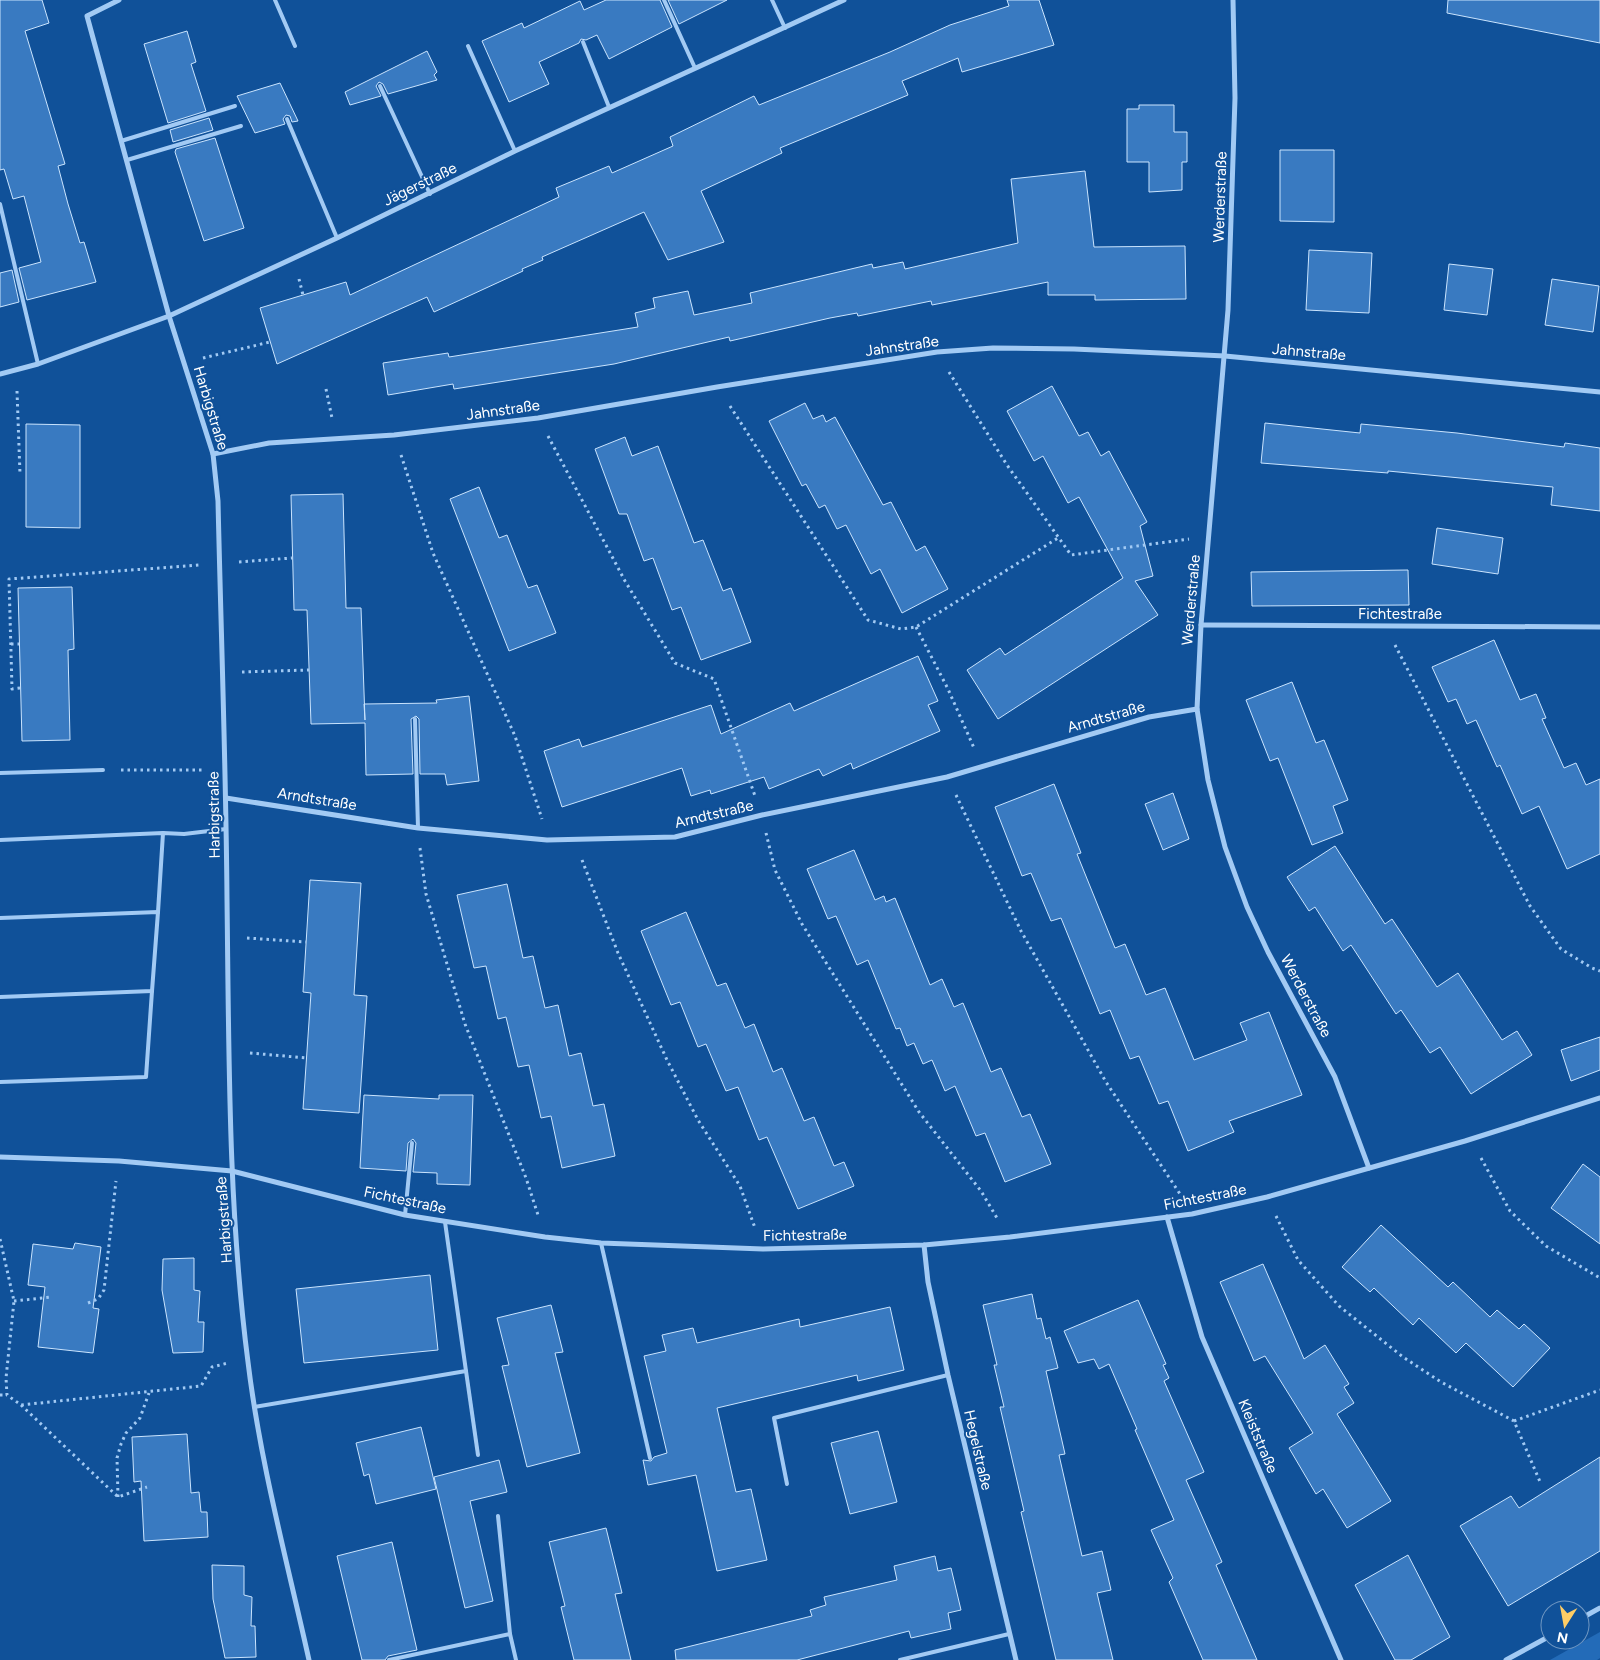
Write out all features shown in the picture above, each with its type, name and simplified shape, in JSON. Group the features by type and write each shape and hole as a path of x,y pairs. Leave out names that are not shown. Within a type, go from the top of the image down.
{"street":[{"name":"Harbigstraße","path":"119,0 86,16 169,316 213,454 218,500 223,672 232,1172 247,1358 254,1407 309,1660"},
{"name":"Jägerstraße","path":"0,374 38,364 169,316 430,194 609,107 844,0"},
{"name":"Werderstraße","path":"1233,0 1235,98 1225,356 1201,625 1197,709 1208,780 1224,847 1247,907 1268,952 1336,1077 1369,1168"},
{"name":"Jahnstraße","path":"213,454 269,443 394,435 538,418 937,352 993,348 1074,349 1225,356 1600,392"},
{"name":"Fichtestraße","path":"1201,625 1600,627"},
{"name":"Arndtstraße","path":"226,798 418,828 547,840 675,837 762,815 947,777 1149,717 1197,709"},
{"name":"Fichtestraße","path":"0,1158 119,1161 232,1172 405,1215 545,1237 601,1242 763,1248 924,1245 1010,1238 1192,1214 1267,1197 1471,1140 1600,1098"},
{"name":"Kleiststraße","path":"1167,1217 1202,1337 1341,1660"},
{"name":"Hegelstraße","path":"924,1245 928,1282 948,1375 1016,1660"},
{"path":"1506,1660 1540,1641"}],"lane":[{"path":"275,0 296,46"},
{"path":"664,0 695,68"},
{"path":"772,0 785,28"},
{"path":"583,42 609,107"},
{"path":"468,46 516,151"},
{"path":"380,86 430,194"},
{"path":"121,141 235,106"},
{"path":"287,119 337,238"},
{"path":"127,160 241,126"},
{"path":"0,204 38,364"},
{"path":"415,720 418,828"},
{"path":"0,773 103,770"},
{"path":"0,840 163,833 184,834 226,829"},
{"path":"0,1082 146,1077 163,833"},
{"path":"0,918 158,912"},
{"path":"0,997 152,991"},
{"path":"405,1215 412,1143"},
{"path":"445,1222 478,1455"},
{"path":"601,1242 650,1458"},
{"path":"254,1407 466,1371"},
{"path":"786,1484 774,1418 948,1375"},
{"path":"498,1516 510,1634 516,1660"},
{"path":"389,1660 510,1634"},
{"path":"900,1660 1009,1634"}],"path":[{"path":"184,363 270,342"},
{"path":"937,352 1007,465 1070,555 1209,536"},
{"path":"17,370 20,474"},
{"path":"717,387 868,620 901,629 916,627 1058,538"},
{"path":"326,389 337,438"},
{"path":"538,418 625,581 675,663 714,679 762,815 776,870 802,924 919,1112 981,1191 1010,1238"},
{"path":"394,435 433,553 515,736 540,810"},
{"path":"20,688 12,689 9,579 292,558"},
{"path":"916,627 948,689 983,767"},
{"path":"1386,627 1530,906 1561,949 1600,971"},
{"path":"11,644 19,644"},
{"path":"223,672 309,670"},
{"path":"103,770 225,770"},
{"path":"966,818 1021,931 1106,1082 1192,1214"},
{"path":"418,828 426,894 449,973 465,1024 526,1178 545,1237"},
{"path":"575,840 618,954 667,1060 698,1120 740,1186 763,1248"},
{"path":"228,937 306,942"},
{"path":"229,1051 306,1058"},
{"path":"1471,1140 1510,1211 1546,1246 1600,1278"},
{"path":"88,1303 98,1299 104,1290 119,1161"},
{"path":"1267,1197 1298,1260 1339,1306 1403,1357 1441,1382 1514,1421 1541,1484"},
{"path":"0,1240 14,1301 6,1378 7,1395"},
{"path":"14,1301 52,1297"},
{"path":"21,1405 149,1393 201,1386 212,1367 247,1358"},
{"path":"1514,1421 1600,1390"},
{"path":"118,1497 117,1458 121,1444 126,1433 140,1418 149,1393"},
{"path":"0,1395 7,1395 21,1405 118,1497"},
{"path":"118,1497 147,1487"}],"shaded area":[{"path":"1600,1632 1600,1658 1597,1660 1550,1660 1568,1650 1590,1650 1590,1638"}],"building":[{"path":"0,0 42,0 49,23 25,31 65,164 58,166 68,204 80,243 84,242 96,282 27,300 19,268 41,262 24,196 13,199 4,169 0,170"},
{"path":"606,0 660,0 672,27 609,59 597,35 586,40 581,39 579,43 539,62 549,84 509,102 482,41 522,23 524,28 580,1 584,10"},
{"path":"668,0 727,0 679,24"},
{"path":"1007,0 1039,0 1054,45 962,72 958,58 902,81 908,95 780,148 782,153 701,191 724,242 668,260 644,212 542,257 543,260 522,269 523,271 434,312 427,297 277,364 260,308 346,282 350,295 559,197 556,188 609,166 612,173 673,146 670,137 754,96 759,105 890,52 950,25 1009,6"},
{"path":"1448,0 1600,0 1600,43 1447,13"},
{"path":"187,31 196,62 191,64 206,111 168,123 144,44"},
{"path":"427,51 437,72 434,75 437,80 388,94 383,84 379,82 376,86 381,96 350,105 345,92"},
{"path":"280,83 298,121 292,122 290,116 286,115 283,119 285,124 255,133 237,96"},
{"path":"1139,105 1174,105 1174,132 1187,132 1187,162 1182,162 1182,190 1149,192 1149,162 1127,162 1127,109 1139,109"},
{"path":"209,118 213,130 173,142 170,130"},
{"path":"215,138 244,228 204,241 175,152 176,149"},
{"path":"1280,150 1334,150 1334,222 1280,221"},
{"path":"1085,171 1094,247 1185,246 1186,299 1095,300 1095,295 1048,295 1048,282 932,305 931,301 858,316 857,313 830,318 730,341 729,337 614,364 454,389 453,384 388,395 383,363 448,353 449,357 638,327 635,313 655,308 653,298 688,291 694,315 752,303 750,293 872,264 873,268 903,262 905,269 1018,243 1011,179"},
{"path":"1309,250 1372,253 1369,313 1306,310"},
{"path":"1449,264 1493,269 1487,315 1444,310"},
{"path":"12,270 19,302 0,307 0,273"},
{"path":"1552,279 1599,286 1593,332 1545,325"},
{"path":"1052,386 1079,436 1088,432 1101,456 1109,451 1147,522 1140,526 1153,576 1135,581 1158,615 998,719 967,670 1000,648 1005,655 1123,578 1079,497 1068,503 1043,456 1034,461 1007,411"},
{"path":"805,403 813,419 823,415 826,422 835,417 883,505 891,502 916,551 925,546 948,589 902,613 880,569 871,574 846,525 837,529 825,505 819,508 806,484 802,486 769,421"},
{"path":"1265,423 1360,433 1361,424 1457,433 1564,447 1565,443 1600,448 1600,511 1551,505 1553,487 1388,471 1388,473 1261,463"},
{"path":"26,424 80,425 80,528 26,527"},
{"path":"625,437 632,456 658,446 694,543 703,540 723,591 731,588 751,642 701,660 681,607 672,610 653,558 644,561 627,514 619,514 595,449"},
{"path":"479,487 499,538 507,535 528,588 537,585 556,633 509,651 450,499"},
{"path":"343,494 346,608 361,608 364,704 437,703 436,700 469,696 479,781 447,785 445,774 420,774 419,719 416,716 411,719 413,774 366,775 365,723 311,724 307,610 294,610 291,495"},
{"path":"1437,528 1503,538 1498,574 1432,564"},
{"path":"1408,570 1409,605 1252,606 1251,572"},
{"path":"72,587 74,649 68,650 70,740 22,741 18,588"},
{"path":"1494,640 1520,700 1536,694 1546,718 1542,719 1564,768 1576,763 1586,785 1600,779 1600,854 1567,869 1539,806 1522,814 1500,765 1497,767 1476,720 1467,724 1456,699 1448,702 1432,667"},
{"path":"918,656 938,701 928,705 940,731 853,769 851,763 823,776 819,769 769,789 764,777 711,794 710,790 691,796 682,768 562,807 544,751 579,739 582,747 711,705 721,734 790,703 794,711"},
{"path":"1292,682 1316,743 1324,740 1348,800 1333,806 1343,833 1312,845 1278,758 1270,761 1246,700"},
{"path":"1054,784 1081,853 1077,854 1115,948 1125,944 1146,995 1165,988 1194,1060 1247,1040 1240,1023 1269,1012 1302,1095 1229,1121 1234,1132 1188,1151 1168,1101 1159,1104 1139,1056 1130,1059 1110,1010 1100,1014 1061,918 1051,921 1031,873 1022,876 995,807"},
{"path":"1173,793 1189,839 1163,850 1145,804"},
{"path":"1335,846 1385,924 1392,919 1437,987 1458,973 1502,1040 1517,1031 1532,1055 1471,1094 1440,1047 1430,1053 1401,1010 1396,1014 1351,945 1343,951 1315,907 1309,911 1287,877"},
{"path":"854,850 875,900 884,896 886,902 895,898 930,985 942,979 954,1007 963,1003 991,1072 1001,1068 1022,1117 1030,1114 1051,1164 1005,1182 985,1133 976,1136 955,1086 945,1091 932,1060 923,1064 914,1043 907,1046 900,1028 896,1029 868,960 857,965 836,916 828,919 807,869"},
{"path":"310,880 361,883 354,995 367,996 359,1113 303,1109 311,993 303,992"},
{"path":"507,884 523,958 533,956 545,1008 558,1005 569,1056 581,1053 593,1106 604,1104 615,1156 562,1168 551,1116 541,1118 529,1065 518,1067 506,1017 498,1019 486,966 474,968 457,895"},
{"path":"686,912 717,986 726,983 745,1028 754,1024 773,1072 782,1068 804,1121 814,1117 834,1166 844,1162 854,1186 798,1209 767,1137 759,1140 738,1087 726,1091 706,1044 698,1047 680,1002 671,1005 641,931"},
{"path":"1600,1037 1600,1070 1571,1081 1561,1050"},
{"path":"364,1095 439,1099 439,1095 473,1095 470,1185 437,1184 437,1173 413,1172 416,1143 413,1139 408,1143 406,1171 360,1168"},
{"path":"1583,1164 1600,1177 1600,1244 1551,1208"},
{"path":"1381,1225 1448,1287 1453,1282 1490,1317 1497,1310 1519,1329 1524,1324 1550,1348 1513,1387 1466,1343 1456,1353 1419,1318 1413,1325 1374,1288 1370,1292 1342,1267"},
{"path":"75,1243 101,1247 93,1308 99,1309 93,1353 38,1347 45,1287 28,1285 33,1244 73,1249"},
{"path":"194,1258 194,1290 200,1291 198,1322 204,1322 203,1352 173,1353 162,1290 163,1259"},
{"path":"1263,1264 1304,1359 1325,1345 1349,1384 1344,1387 1354,1403 1337,1414 1391,1501 1347,1528 1323,1489 1316,1494 1289,1448 1313,1433 1265,1356 1254,1361 1220,1282"},
{"path":"430,1275 438,1350 304,1363 296,1289"},
{"path":"1032,1294 1037,1319 1041,1318 1046,1339 1050,1337 1058,1368 1046,1371 1065,1454 1059,1455 1082,1556 1102,1551 1111,1590 1097,1593 1113,1660 1056,1660 1021,1512 1024,1511 1000,1407 1004,1407 994,1365 997,1365 983,1305"},
{"path":"1138,1300 1166,1364 1163,1365 1169,1378 1164,1381 1204,1472 1186,1480 1222,1562 1216,1565 1257,1660 1203,1660 1169,1582 1173,1578 1151,1530 1174,1520 1135,1430 1137,1429 1109,1364 1099,1369 1094,1359 1078,1363 1064,1331"},
{"path":"551,1305 563,1352 555,1353 580,1453 527,1467 502,1366 509,1365 497,1318"},
{"path":"890,1307 904,1370 858,1381 857,1375 717,1408 736,1492 751,1489 767,1560 717,1571 696,1475 648,1485 643,1460 651,1461 654,1457 667,1453 644,1356 666,1351 662,1335 693,1328 697,1343 799,1319 800,1327"},
{"path":"421,1427 436,1489 376,1504 369,1474 364,1476 356,1443"},
{"path":"878,1431 897,1502 850,1514 831,1443"},
{"path":"187,1434 191,1493 199,1492 201,1512 207,1512 208,1537 144,1541 141,1481 134,1482 132,1437"},
{"path":"1600,1457 1600,1551 1508,1606 1460,1526 1511,1496 1519,1508"},
{"path":"499,1460 507,1492 470,1501 493,1601 465,1608 434,1477"},
{"path":"606,1528 622,1593 615,1594 631,1660 574,1660 561,1607 565,1606 549,1542"},
{"path":"392,1542 417,1650 388,1656 385,1660 362,1660 337,1556"},
{"path":"1408,1555 1450,1637 1411,1660 1395,1660 1355,1585"},
{"path":"935,1556 938,1571 951,1568 961,1610 948,1613 951,1629 911,1638 909,1631 797,1660 676,1660 675,1650 812,1616 810,1610 826,1605 824,1597 897,1580 894,1566"},
{"path":"212,1565 244,1566 244,1595 252,1597 251,1626 255,1626 256,1657 225,1658 213,1599"}]}
